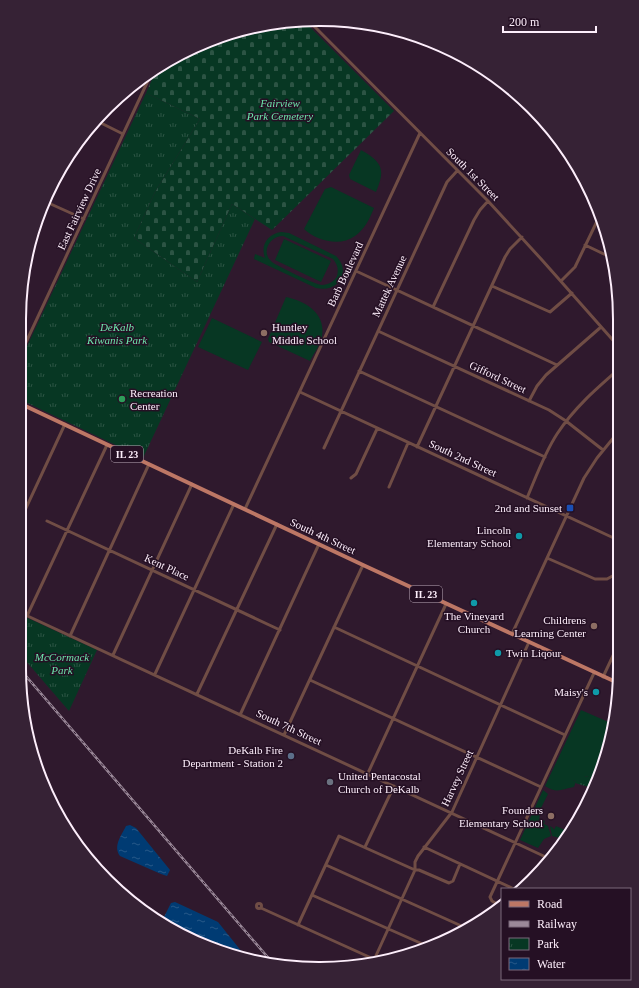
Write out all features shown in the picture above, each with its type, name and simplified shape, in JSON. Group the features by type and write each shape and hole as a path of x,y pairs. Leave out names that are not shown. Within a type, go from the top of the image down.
{"main road":[{"name":"South 4th Street","path":"26,406 446,604 612,680"}],"street":[{"name":"South 1st Street","path":"314,26 488,201 522,237 613,340"},
{"name":"East Fairview Drive","path":"26,342 147,82"},
{"path":"102,123 123,134"},
{"name":"Barb Boulevard","path":"245,509 420,133"},
{"name":"Mattek Avenue","path":"324,448 447,182 457,171"},
{"path":"433,307 474,220 488,201"},
{"path":"50,203 84,218"},
{"path":"561,281 574,269 596,222"},
{"path":"417,447 510,248 522,237"},
{"path":"585,244 605,254"},
{"path":"356,272 557,365"},
{"path":"492,286 550,312 572,293"},
{"path":"529,401 539,383 557,365 601,327"},
{"name":"Gifford Street","path":"378,331 549,410 566,421 603,450"},
{"path":"359,371 545,457"},
{"path":"527,498 545,457 566,421 587,398 613,375"},
{"name":"South 2nd Street","path":"300,392 613,539"},
{"path":"26,508 65,424"},
{"path":"351,478 356,474 377,429"},
{"path":"512,634 584,478 613,438"},
{"path":"389,486 408,443"},
{"path":"27,616 107,445"},
{"path":"70,636 149,464"},
{"path":"112,655 192,484"},
{"path":"155,674 234,504"},
{"name":"Kent Place","path":"47,521 280,630"},
{"path":"197,694 277,524"},
{"path":"240,714 319,544"},
{"path":"548,558 595,579 607,579 613,576"},
{"path":"284,735 363,565"},
{"path":"368,773 446,604"},
{"name":"South 7th Street","path":"27,616 452,812 544,856"},
{"path":"334,628 565,735"},
{"name":"Harvey Street","path":"376,956 415,870 416,860 424,847 452,812 529,642"},
{"path":"603,676 613,655"},
{"path":"495,903 492,902 490,897 594,673"},
{"path":"310,680 541,787"},
{"path":"365,847 394,786"},
{"path":"298,925 339,836 415,870 419,870 450,883 453,881 460,864"},
{"path":"424,847 512,888"},
{"path":"326,865 461,926"},
{"path":"312,895 421,944"},
{"path":"261,908 368,957"}],"green space":[{"name":"Fairview Park Cemetery","path":"310,27 394,111 272,230 232,204 197,282 134,238 155,192 200,119 146,93 153,78 156,75 207,48 262,32"},
{"name":"DeKalb Kiwanis Park","path":"146,93 200,119 155,192 134,238 197,282 232,204 255,219 143,458 26,402 26,348"},
{"path":"361,150 374,158 380,167 381,177 376,192 350,179 349,175"},
{"path":"331,187 374,208 362,230 355,236 343,241 329,241 315,237 304,229 325,189"},
{"path":"276,233 289,233 336,256 341,262 343,268 343,274 340,280 331,287 324,289 316,288 254,259 255,254 265,258 264,245 272,235","holes":["283,236 333,259 336,263 338,271 337,276 335,280 322,285 312,282 272,262 268,258 267,249 268,245 274,239"]},
{"path":"284,239 331,261 321,282 275,260"},
{"path":"286,297 307,305 313,309 321,321 322,336 310,361 269,342 268,339"},
{"path":"212,318 262,342 248,370 198,347"},
{"name":"McCormack Park","path":"26,617 97,650 69,711 26,661"},
{"path":"581,710 608,722 603,744 592,778 586,776 573,780 576,781 574,787 560,790 553,790 545,786"},
{"path":"574,774 592,778 588,787 575,783 576,781 573,780"},
{"path":"543,790 548,794 539,812 541,813 539,818 545,821 544,824 548,826 551,836 544,839 538,848 520,840"},
{"path":"550,826 554,830 556,826 565,830 559,838 552,836"}],"water":[{"path":"130,825 136,828 170,870 167,876 120,856 117,848 118,841 126,826"},
{"path":"175,902 218,922 241,951 207,940 164,918 171,903"}],"railway":[{"path":"26,677 267,957"}],"place":[{"name":"Huntley Middle School","path":"264,333"},
{"name":"Recreation Center","path":"122,399"},
{"name":"2nd and Sunset","path":"570,508"},
{"name":"Lincoln Elementary School","path":"519,536"},
{"name":"The Vineyard Church","path":"474,603"},
{"name":"Childrens Learning Center","path":"594,626"},
{"name":"Twin Liqour","path":"498,653"},
{"name":"Maisy's","path":"596,692"},
{"name":"DeKalb Fire Department - Station 2","path":"291,756"},
{"name":"United Pentacostal Church of DeKalb","path":"330,782"},
{"name":"Founders Elementary School","path":"551,816"}]}
